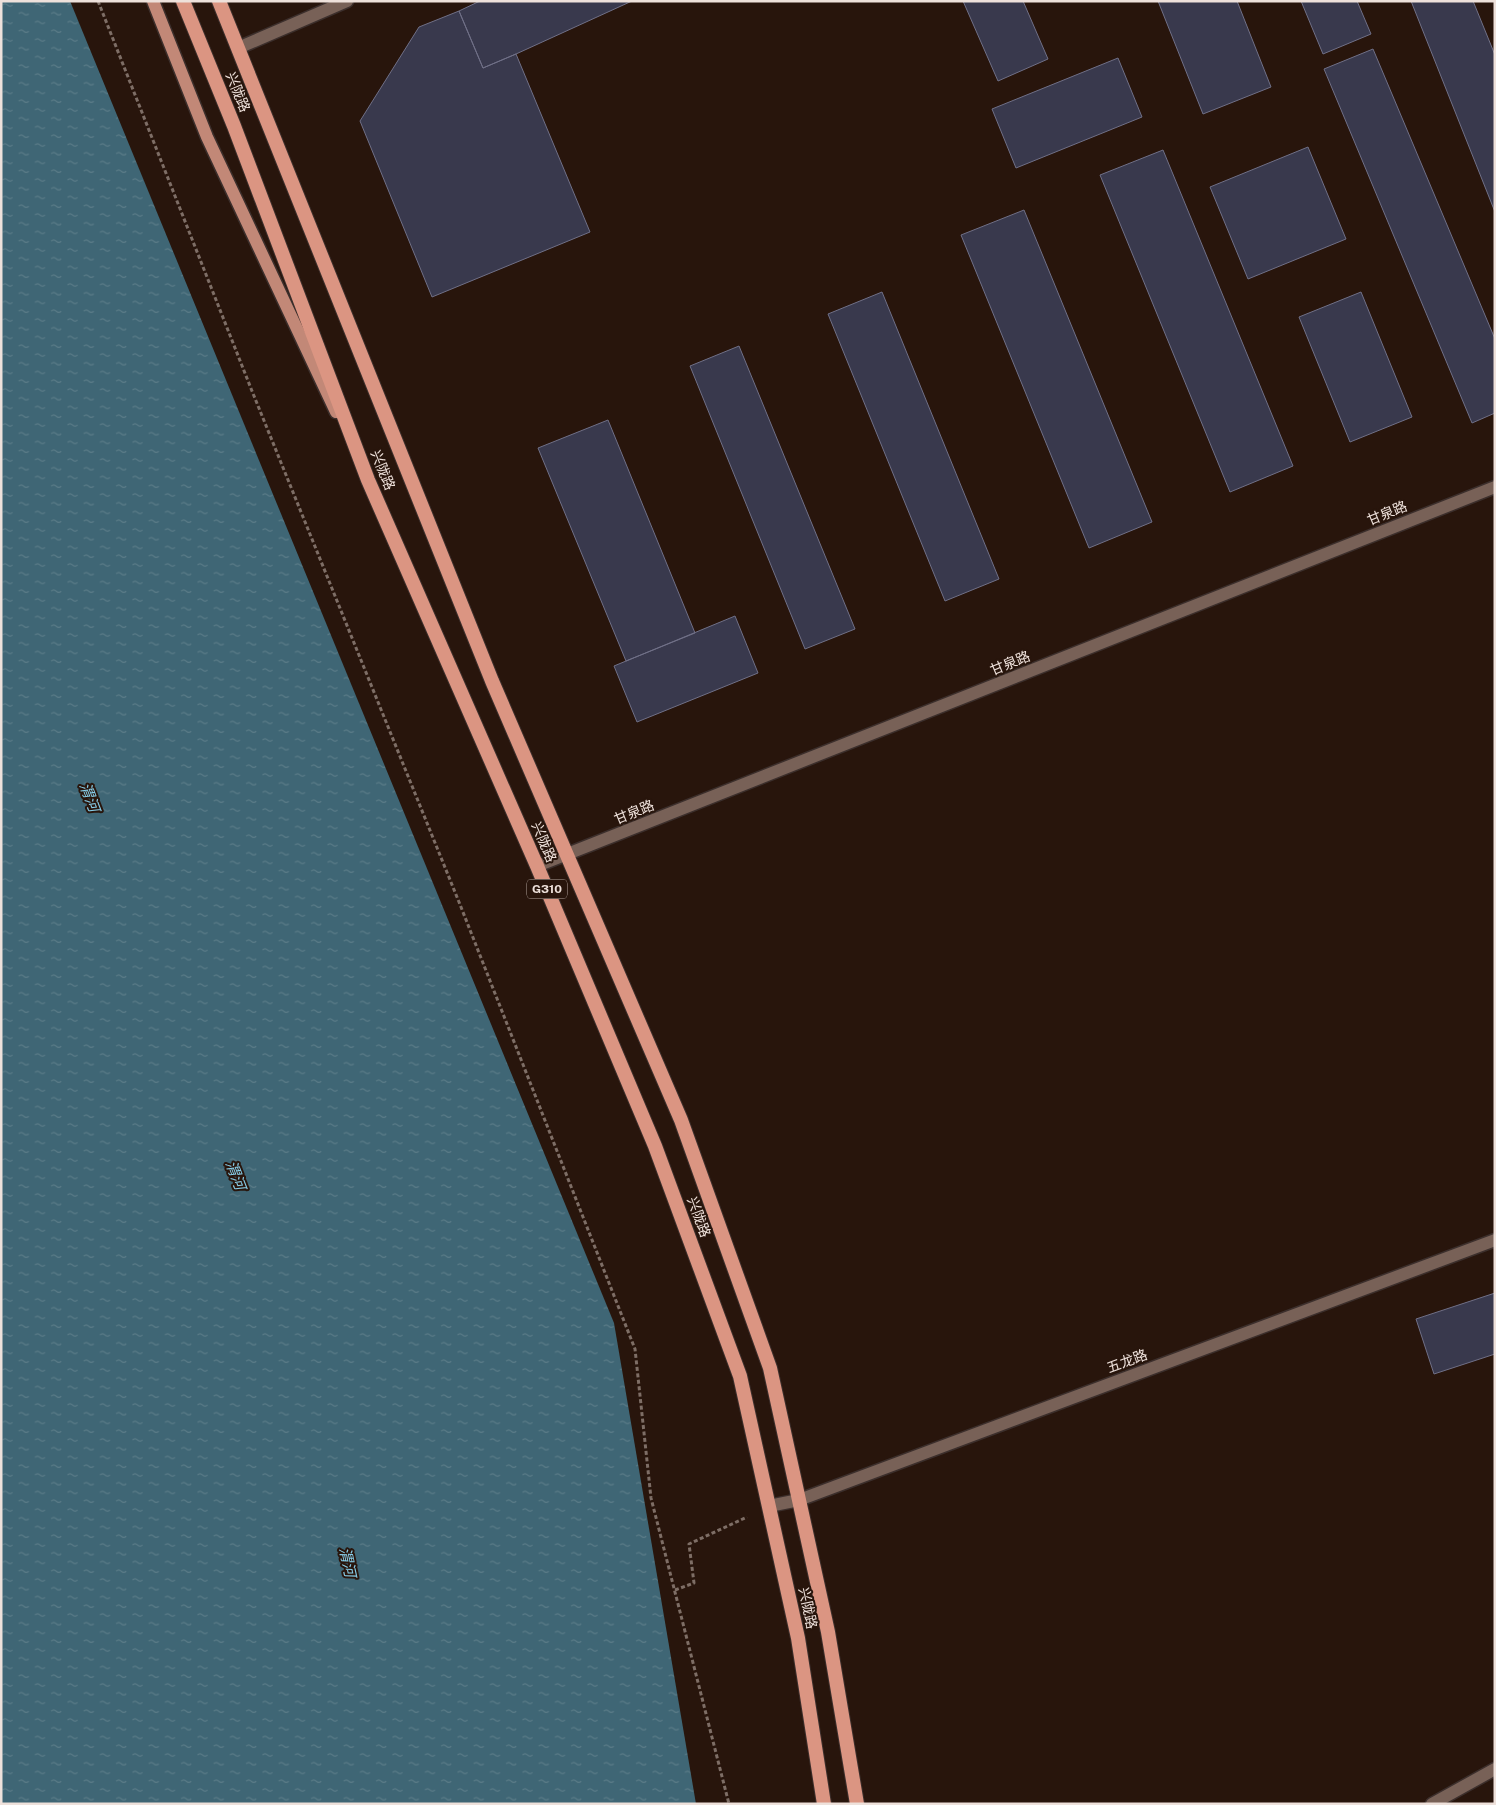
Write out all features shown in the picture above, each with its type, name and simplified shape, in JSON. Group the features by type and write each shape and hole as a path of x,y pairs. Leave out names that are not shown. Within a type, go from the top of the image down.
{"highway":[{"name":"兴陇路","path":"183,1 234,126 368,480 537,866 656,1146 740,1376 798,1638 824,1804"},
{"name":"兴陇路","path":"219,1 488,672 688,1139 770,1368 828,1632 857,1804"}],"main road":[{"path":"153,1 207,137 368,480"}],"street":[{"path":"238,48 347,1"},
{"name":"甘泉路","path":"537,866 1495,487"},
{"name":"五龙路","path":"769,1506 799,1500 1495,1240"},
{"path":"1432,1804 1495,1769"}],"path":[{"path":"98,1 256,400 459,902 635,1350 651,1498 729,1804"},
{"path":"675,1590 694,1583 689,1544 769,1506"}],"water":[{"name":"渭河","path":"1,1 70,1 614,1323 696,1804 1,1804"}],"building":[{"path":"480,1 632,1 483,68 459,11"},
{"path":"963,1 1023,1 1048,59 998,81"},
{"path":"1158,1 1237,1 1271,87 1203,114"},
{"path":"1301,1 1357,1 1371,34 1323,54"},
{"path":"1411,1 1473,1 1495,55 1495,212"},
{"path":"459,11 483,68 516,54 590,232 432,297 360,121 419,27"},
{"path":"1373,49 1495,339 1495,413 1472,423 1324,69"},
{"path":"1118,58 1142,117 1016,168 992,109"},
{"path":"1308,147 1346,239 1248,279 1210,187"},
{"path":"1163,150 1293,466 1230,492 1100,175"},
{"path":"1024,210 1152,522 1089,548 961,235"},
{"path":"882,292 999,579 945,601 828,314"},
{"path":"1361,292 1412,417 1350,442 1299,317"},
{"path":"739,346 855,629 805,649 690,366"},
{"path":"608,420 695,633 626,661 538,448"},
{"path":"735,616 758,673 637,722 614,666"},
{"path":"1495,1293 1495,1354 1434,1374 1416,1319"}]}
